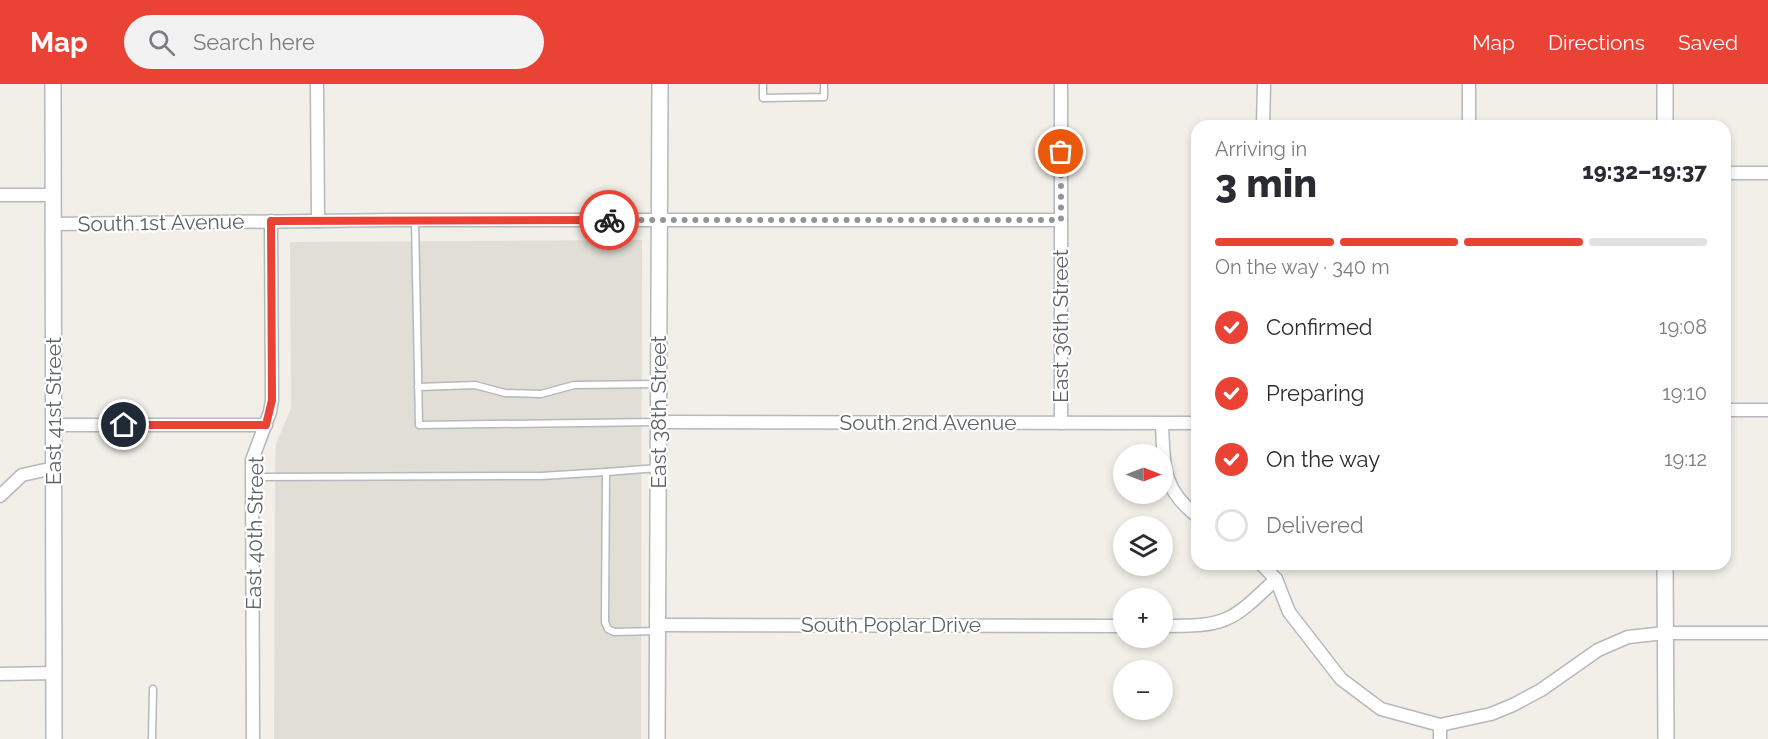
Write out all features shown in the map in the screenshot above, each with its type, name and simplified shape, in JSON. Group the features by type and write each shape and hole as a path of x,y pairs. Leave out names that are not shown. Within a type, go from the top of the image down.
{"street":[{"name":"East 41st Street","path":"53,84 54,739"},
{"path":"317,84 318,221"},
{"name":"East 38th Street","path":"657,739 660,84"},
{"name":"East 36th Street","path":"1061,84 1061,423"},
{"path":"1263,120 1264,84"},
{"path":"1468,120 1469,84"},
{"path":"1665,84 1665,120"},
{"path":"1731,173 1768,173"},
{"name":"South 1st Avenue","path":"0,195 53,195"},
{"name":"South 1st Avenue","path":"53,224 415,220 1061,220"},
{"name":"East 40th Street","path":"253,739 252,460 266,425 272,400 271,221"},
{"path":"1731,410 1768,410"},
{"name":"South 2nd Avenue","path":"659,422 1191,423"},
{"path":"54,425 266,425"},
{"path":"1162,425 1168,482 1183,505 1191,511"},
{"path":"0,496 22,475 54,468"},
{"path":"1267,570 1276,579"},
{"path":"1276,570 1276,579 1289,612 1341,680 1381,709 1440,725 1491,714 1513,705 1614,641 1645,634 1768,633"},
{"path":"1665,570 1666,739"},
{"path":"1173,626 1209,625 1223,622 1238,614 1276,579"},
{"name":"South Poplar Drive","path":"658,628 1113,626"},
{"path":"0,674 54,674"},
{"path":"1440,725 1440,739"}],"lane":[{"path":"763,84 763,98 824,97 824,84"},
{"path":"415,220 419,426 659,422"},
{"path":"418,387 475,385 505,393 532,394 574,385 659,384"},
{"path":"252,477 541,476 658,468"},
{"path":"606,472 605,622 608,629 614,632 658,628"},
{"path":"152,739 153,689"}],"shaded area":[{"path":"642,240 641,739 274,739 275,464 276,444 291,408 290,242"}],"way so far":[{"path":"609,220 1061,220 1061,152"}],"route":[{"path":"124,425 266,425 272,400 271,221 609,220"}]}
